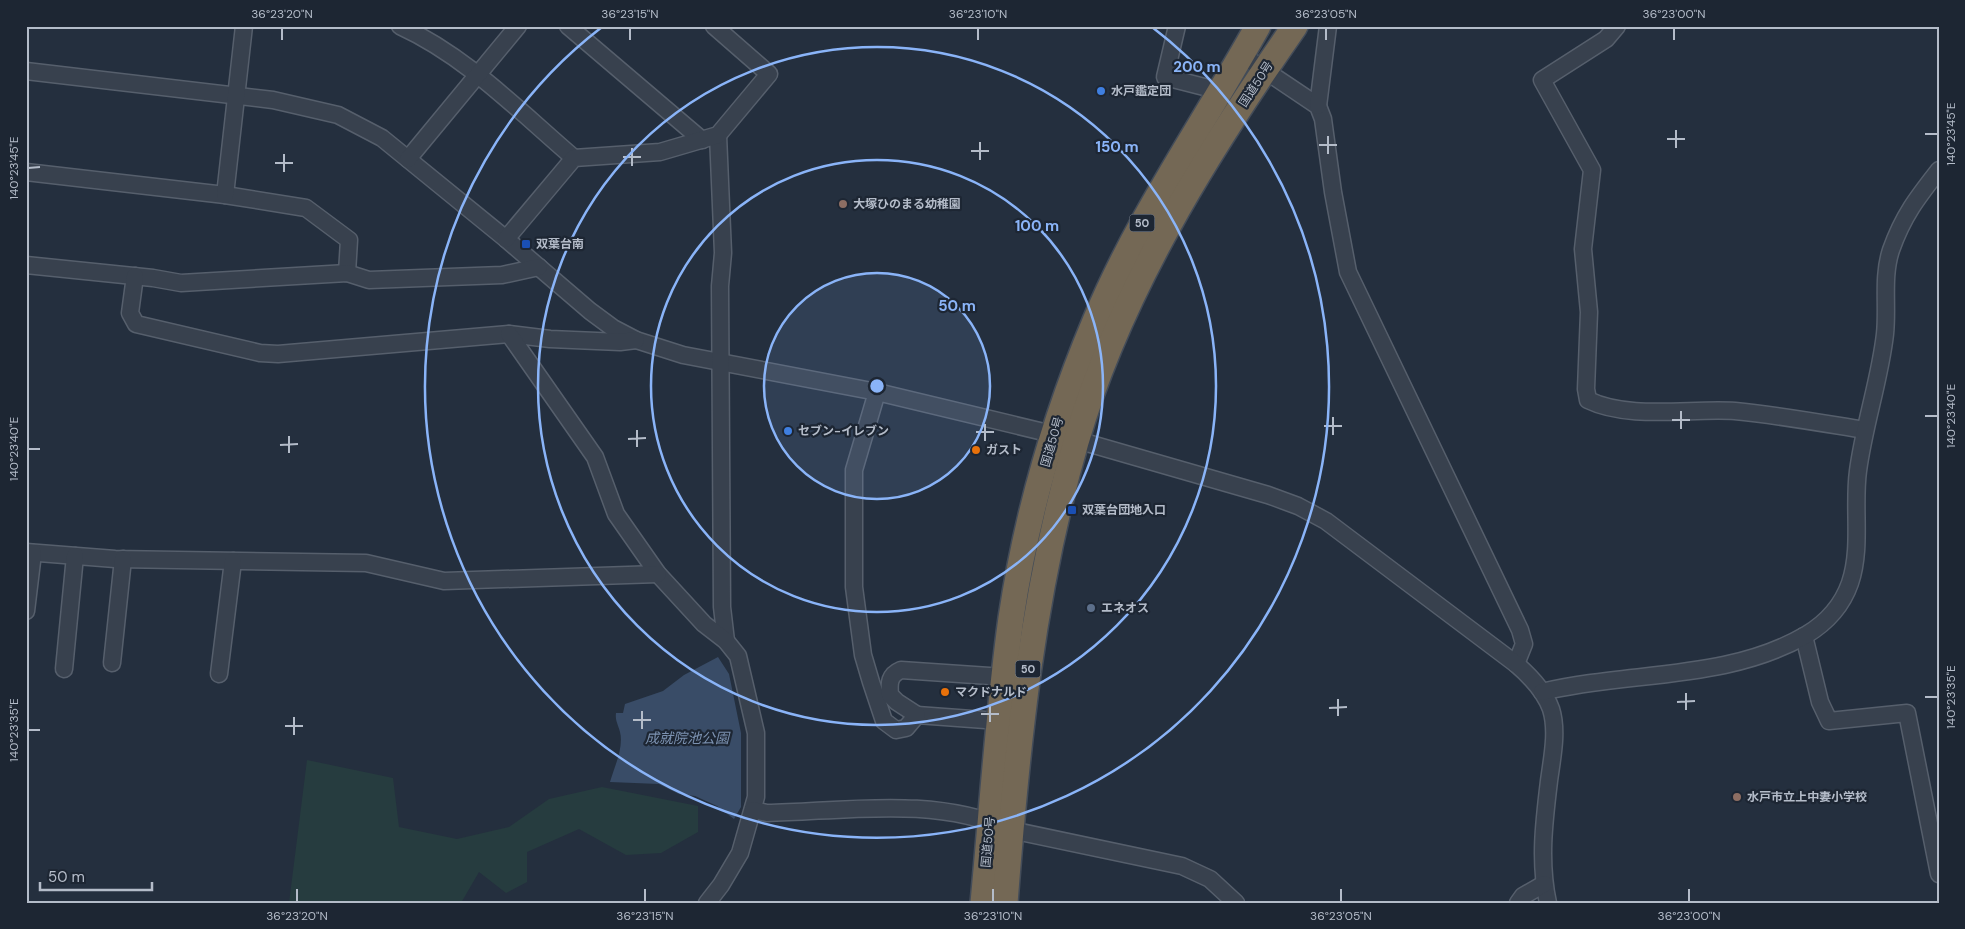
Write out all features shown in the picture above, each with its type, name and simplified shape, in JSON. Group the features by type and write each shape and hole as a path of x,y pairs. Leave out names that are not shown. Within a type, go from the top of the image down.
{"highway":[{"name":"国道50号","path":"1005,903 999,721 1012,616 1027,537 1052,434 1079,360 1123,258 1163,186 1258,26"},
{"name":"国道50号","path":"983,903 1001,826 1025,688 1035,616 1050,538 1077,440 1115,338 1150,262 1186,195 1264,71 1293,29"}],"street":[{"path":"225,195 244,26"},
{"path":"400,26 430,41 477,76 574,158 660,152 718,135 769,74 714,26"},
{"path":"408,159 518,26"},
{"path":"568,26 702,140"},
{"path":"1177,26 1165,77 1220,91"},
{"path":"1328,26 1318,106 1323,120 1333,192 1348,272 1520,630 1524,644 1516,664"},
{"path":"1617,26 1606,39 1542,80 1592,170 1583,249 1589,312 1586,389 1588,400 1596,404 1642,411 1734,411 1864,430"},
{"path":"1242,55 1318,106"},
{"path":"26,71 294,104 338,115 382,138 506,239 590,311 613,328 636,340 683,355 877,392 1077,440 1268,495 1298,506 1346,534 1516,664 1542,692 1550,708 1554,726 1543,832 1544,884 1548,903"},
{"path":"718,135 723,253 720,286 722,607 726,641"},
{"path":"506,239 574,158"},
{"path":"26,172 225,195 306,208 349,240 347,273"},
{"path":"1542,692 1575,684 1738,662 1757,657 1804,636 1820,625 1840,604 1851,582 1855,555 1857,474 1864,430 1885,335 1886,277 1891,251 1907,211 1936,180"},
{"path":"26,265 135,276 181,283 347,273 369,280 502,275 539,267"},
{"path":"135,276 130,313 136,324 260,353 278,354 509,334 550,339 620,342 636,340"},
{"path":"509,334 595,457 616,514 658,574 704,624 726,641 738,656 756,733 756,797 740,853 721,886 707,903"},
{"path":"877,392 854,470 854,587 863,655 884,721 896,730 906,728 917,715"},
{"path":"26,611 30,552 123,559 366,563 444,581 658,574"},
{"path":"64,669 75,556"},
{"path":"112,663 123,559"},
{"path":"219,674 233,561"},
{"path":"1804,636 1820,702 1829,722 1907,713 1939,874"},
{"path":"999,721 917,715 896,702 890,695 890,679 894,673 901,670 1004,677"},
{"path":"753,810 767,813 906,807 1182,866 1210,879 1236,903"},
{"path":"1518,903 1523,896 1544,884"}],"green space":[{"path":"307,760 393,778 399,827 457,839 509,827 549,799 602,787 698,806 698,832 661,853 626,855 579,829 527,852 527,882 506,893 479,872 461,903 289,903"}],"water":[{"name":"成就院池公園","path":"718,657 729,674 741,733 741,807 734,819 717,806 695,796 679,794 659,784 610,782 621,744 616,713 623,713 625,704 663,691 684,675"}],"place":[{"name":"水戸鑑定団","path":"1101,91"},
{"name":"大塚ひのまる幼稚園","path":"843,204"},
{"name":"双葉台南","path":"526,244"},
{"name":"セブン-イレブン","path":"788,431"},
{"name":"ガスト","path":"976,450"},
{"name":"双葉台団地入口","path":"1072,510"},
{"name":"エネオス","path":"1091,608"},
{"name":"マクドナルド","path":"945,692"},
{"name":"水戸市立上中妻小学校","path":"1737,797"}]}
